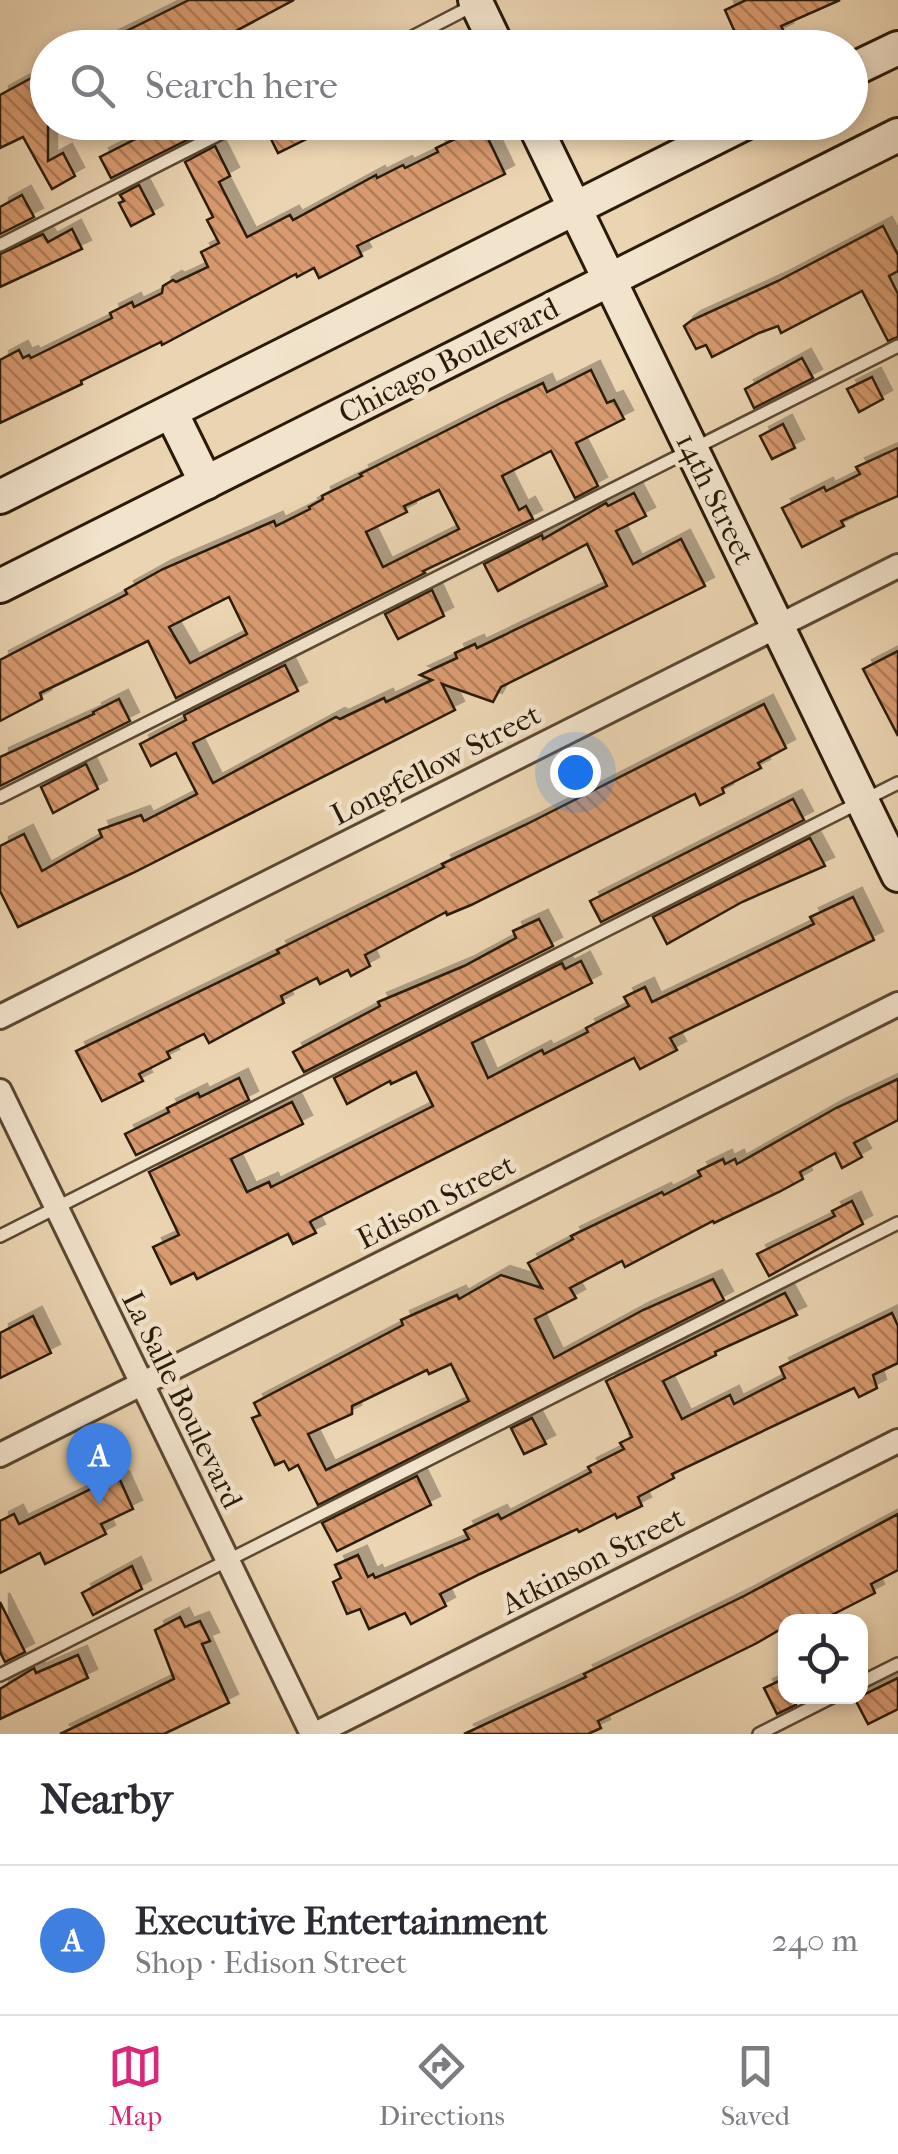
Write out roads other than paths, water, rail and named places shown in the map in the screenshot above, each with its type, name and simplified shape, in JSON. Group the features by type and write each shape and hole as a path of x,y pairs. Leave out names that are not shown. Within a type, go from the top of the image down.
{"street":[{"path":"479,1 491,30"},
{"path":"868,62 898,48"},
{"name":"Chicago Boulevard","path":"0,586 898,136"},
{"name":"14th Street","path":"541,140 898,875"},
{"path":"0,497 711,140"},
{"path":"170,412 206,483"},
{"name":"Longfellow Street","path":"0,1017 898,566"},
{"name":"Edison Street","path":"0,1455 898,1004"},
{"name":"La Salle Boulevard","path":"0,1091 313,1734"},
{"name":"Atkinson Street","path":"313,1734 898,1440"}],"lane":[{"path":"425,30 479,1"},
{"path":"0,245 207,140"},
{"path":"0,796 898,346"},
{"path":"0,1236 898,783"},
{"path":"0,1675 898,1223"},
{"path":"868,1679 898,1664"},
{"path":"760,1734 818,1704"}],"place":[{"name":"Executive Entertainment","path":"99,1505"}]}
